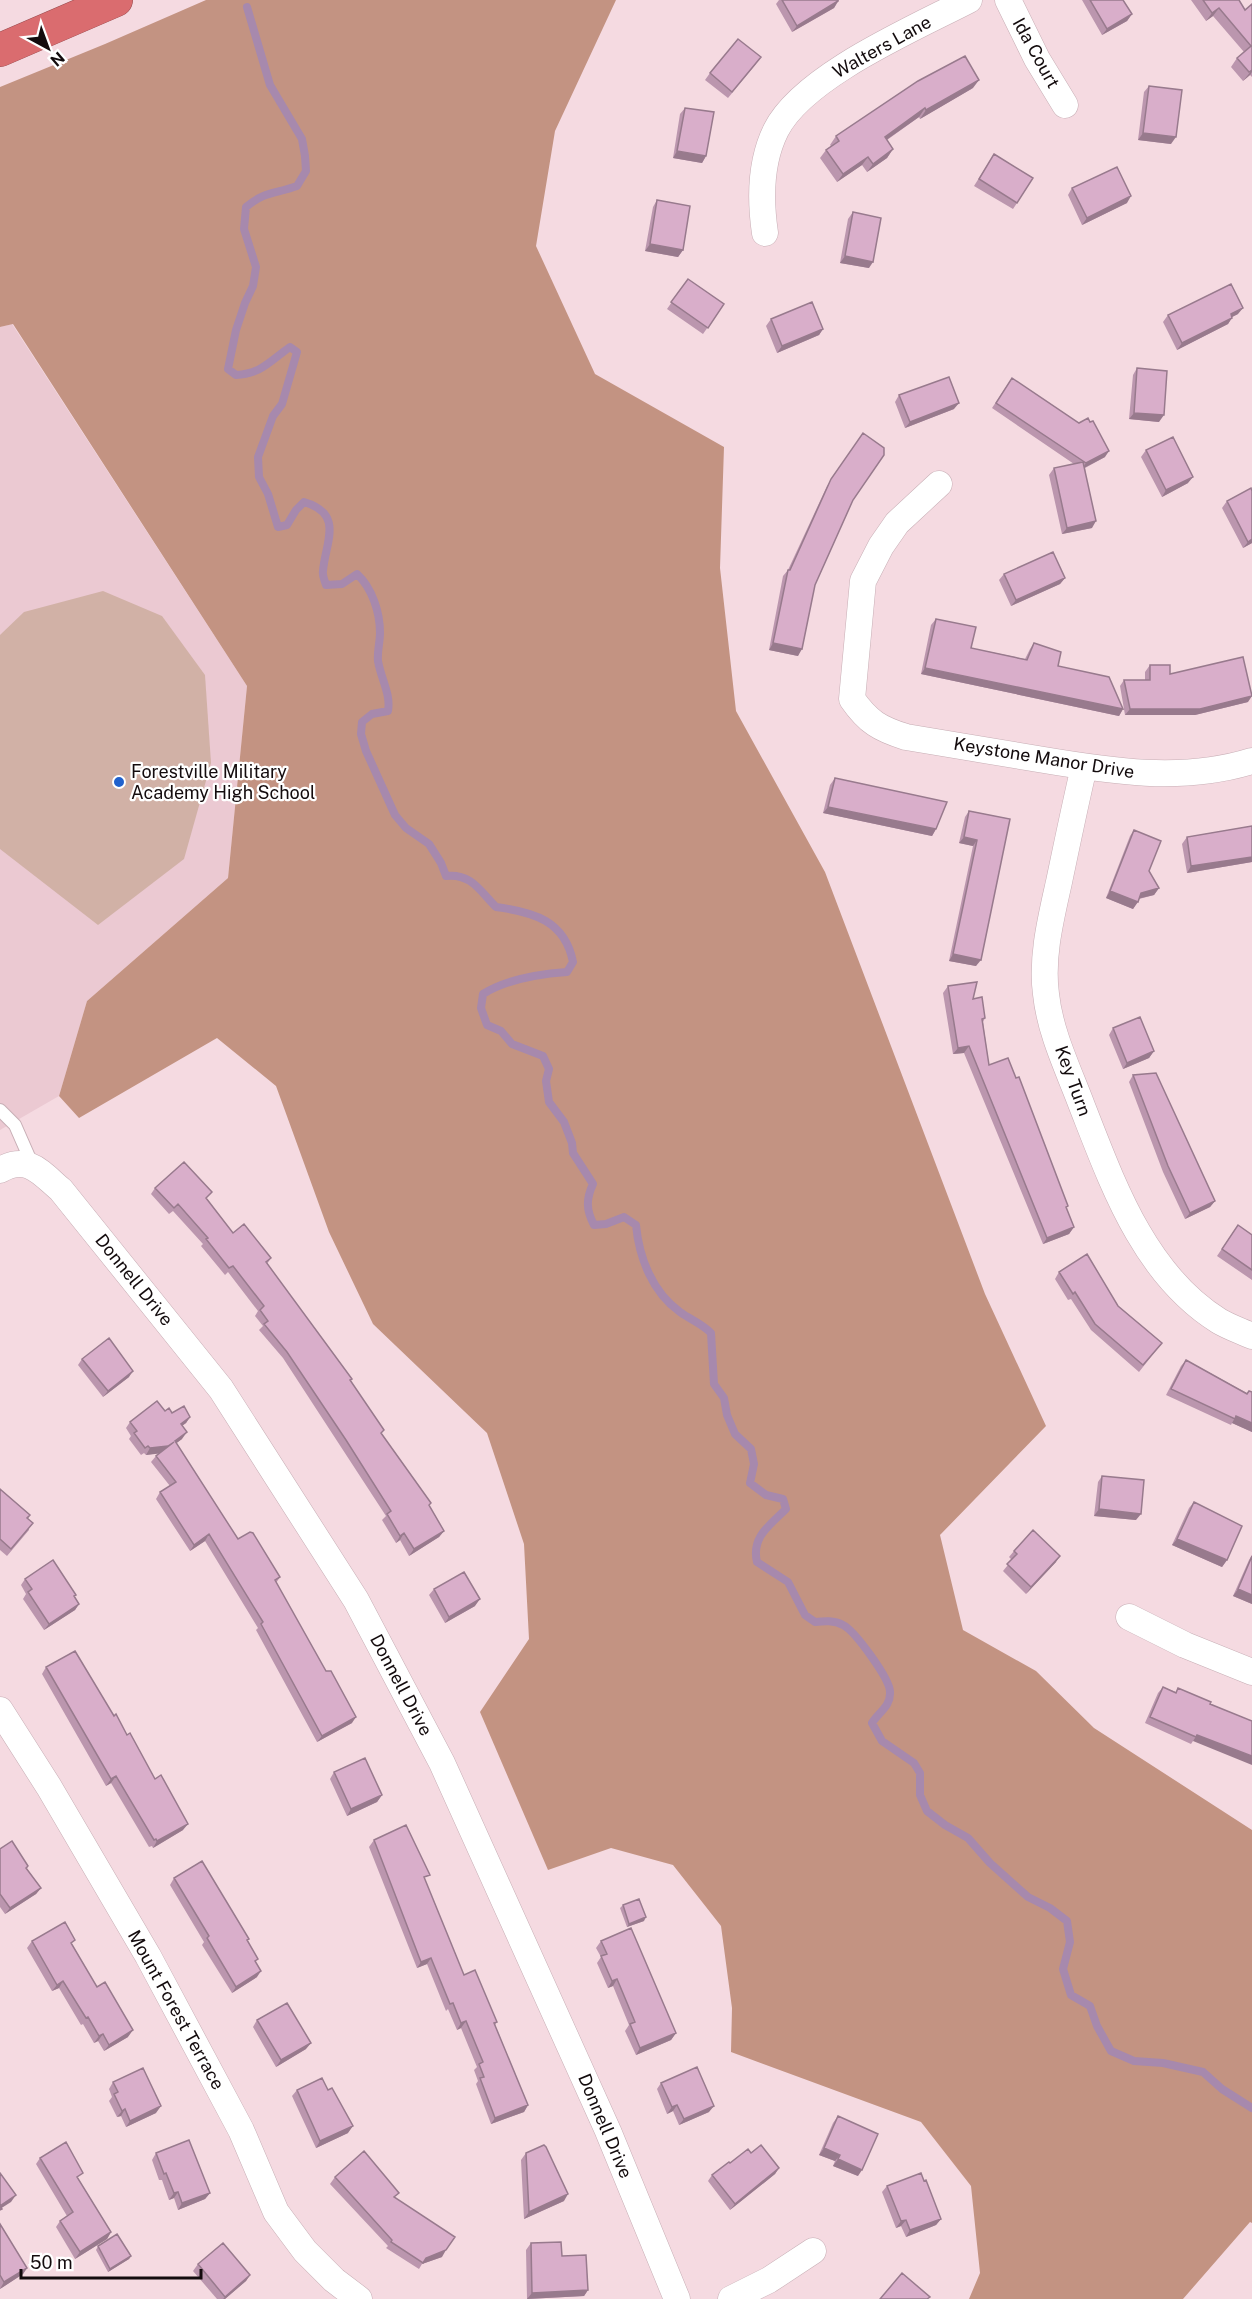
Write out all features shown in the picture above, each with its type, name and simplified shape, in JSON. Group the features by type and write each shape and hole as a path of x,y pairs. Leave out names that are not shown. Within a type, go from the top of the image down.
{"highway":[{"path":"0,50 116,0"}],"street":[{"name":"Walters Lane","path":"765,233 761,210 766,156 776,129 791,107 853,60 969,0"},
{"name":"Ida Court","path":"1008,0 1037,59 1065,105"},
{"name":"Keystone Manor Drive","path":"939,484 897,523 881,546 863,581 852,699 873,724 886,731 942,743 1134,773 1180,773 1230,768 1252,761"},
{"name":"Key Turn","path":"1084,767 1050,926 1046,960 1046,994 1053,1024 1094,1137 1119,1197 1139,1235 1160,1267 1184,1293 1219,1321 1252,1336"},
{"path":"0,1170 22,1163 33,1166"},
{"name":"Donnell Drive","path":"33,1166 61,1190 221,1389 356,1600 442,1763 608,2131 677,2299"},
{"path":"1129,1617 1185,1645 1252,1672"},
{"name":"Mount Forest Terrace","path":"0,1710 49,1787 165,1987 241,2130 276,2212 305,2251 334,2280 359,2299"},
{"path":"732,2299 768,2280 813,2251"}],"lane":[{"path":"0,1110 15,1125 33,1166"}],"shaded area":[{"path":"206,0 616,0 555,131 536,246 595,374 724,447 720,568 736,711 825,872 985,1294 1046,1426 940,1535 963,1630 1036,1671 1094,1728 1252,1830 1252,2223 1250,2222 1183,2299 969,2299 980,2273 971,2186 921,2122 731,2052 732,2008 721,1926 673,1865 611,1848 548,1870 480,1712 529,1639 524,1544 487,1433 373,1324 329,1232 276,1086 217,1038 79,1118 59,1096 87,1001 228,878 247,686 13,324 0,327 0,87"},
{"name":"Forestville Military Academy High School","path":"12,324 247,686 228,878 87,1001 59,1096 0,1130 0,327"},
{"path":"103,591 162,616 205,675 211,763 184,859 98,925 0,849 0,635 24,612"}],"building":[{"path":"782,0 838,0 838,1 797,26"},
{"path":"1090,0 1123,0 1132,14 1107,29"},
{"path":"1203,0 1239,0 1245,10 1252,4 1252,70 1249,72 1237,58 1251,46 1219,8 1212,13"},
{"path":"738,39 761,57 732,92 710,73"},
{"path":"965,56 979,80 926,110 925,108 885,137 893,149 873,164 868,157 843,174 826,150 839,141 836,136 918,81"},
{"path":"1149,86 1182,90 1176,137 1143,133"},
{"path":"685,108 714,112 706,156 677,151"},
{"path":"994,154 1033,178 1017,203 979,179"},
{"path":"1117,167 1131,196 1087,218 1072,188"},
{"path":"657,200 690,206 683,250 650,244"},
{"path":"853,212 881,218 873,262 845,256"},
{"path":"688,279 724,304 708,328 671,302"},
{"path":"1231,284 1243,308 1231,314 1232,318 1182,343 1168,315"},
{"path":"812,302 823,329 782,346 771,319"},
{"path":"1137,368 1167,371 1164,415 1134,413"},
{"path":"949,377 959,403 910,422 899,395"},
{"path":"1012,378 1079,423 1088,418 1090,422 1093,421 1109,451 1086,463 996,403"},
{"path":"863,433 884,448 884,455 853,500 815,585 802,649 773,643 788,570 790,570 831,479"},
{"path":"1173,437 1193,477 1166,490 1146,450"},
{"path":"1083,462 1096,521 1067,528 1054,468"},
{"path":"1251,488 1252,539 1248,542 1227,501"},
{"path":"1053,552 1065,578 1016,600 1004,574"},
{"path":"936,619 976,627 971,648 1027,660 1034,643 1061,652 1058,666 1109,677 1123,709 925,668"},
{"path":"1243,657 1252,696 1200,709 1130,709 1124,680 1150,680 1150,665 1170,665 1170,674"},
{"path":"835,778 947,802 936,829 828,807"},
{"path":"969,811 1010,819 981,960 953,954 977,840 964,837"},
{"path":"1252,826 1252,857 1191,866 1187,837"},
{"path":"1134,830 1161,841 1149,871 1159,888 1141,893 1138,902 1110,891"},
{"path":"977,982 973,999 982,997 985,1018 982,1019 989,1065 1008,1058 1016,1078 1019,1077 1074,1227 1047,1238 969,1046 958,1048 948,986"},
{"path":"1140,1017 1154,1051 1127,1063 1113,1028"},
{"path":"1156,1073 1215,1201 1190,1213 1168,1166 1133,1075"},
{"path":"184,1162 212,1192 206,1198 233,1233 244,1224 271,1258 266,1262 352,1379 350,1380 384,1430 381,1433 431,1503 429,1505 444,1531 414,1549 404,1533 400,1536 387,1514 391,1511 346,1440 287,1352 264,1324 268,1321 260,1310 264,1306 233,1266 229,1268 206,1239 208,1238 178,1204 174,1208 155,1188"},
{"path":"1238,1225 1252,1235 1252,1270 1222,1249"},
{"path":"1087,1254 1118,1306 1162,1343 1143,1365 1095,1324 1059,1272"},
{"path":"109,1338 133,1371 108,1391 82,1359"},
{"path":"1186,1360 1247,1394 1249,1391 1252,1392 1252,1423 1236,1416 1235,1419 1171,1389"},
{"path":"157,1401 165,1411 169,1408 172,1413 184,1406 190,1417 181,1424 187,1432 175,1441 238,1539 250,1532 253,1533 280,1577 275,1580 326,1671 331,1671 356,1717 322,1736 261,1624 263,1622 209,1534 194,1545 160,1492 176,1482 156,1456 174,1442 168,1446 145,1448 134,1433 137,1431 130,1422"},
{"path":"1102,1476 1144,1480 1141,1514 1099,1509"},
{"path":"0,1489 30,1515 27,1518 33,1523 11,1549 0,1539"},
{"path":"1194,1502 1242,1526 1227,1560 1177,1539"},
{"path":"1033,1530 1060,1556 1031,1587 1007,1564 1017,1554 1014,1551"},
{"path":"1252,1556 1252,1595 1238,1589"},
{"path":"53,1560 76,1595 74,1596 79,1604 49,1624 28,1592 32,1589 25,1579"},
{"path":"464,1572 480,1599 449,1617 434,1589"},
{"path":"75,1651 114,1716 116,1714 127,1735 130,1733 155,1779 161,1775 188,1824 157,1841 154,1840 116,1776 111,1779 46,1667"},
{"path":"1163,1687 1176,1693 1178,1688 1252,1721 1252,1756 1197,1735 1196,1737 1150,1717"},
{"path":"365,1758 382,1795 351,1809 334,1772"},
{"path":"406,1825 430,1875 424,1877 464,1975 475,1970 528,2105 495,2118 480,2078 484,2077 479,2064 483,2062 466,2021 461,2023 453,2003 450,2004 431,1958 421,1962 374,1840"},
{"path":"12,1841 28,1866 26,1868 41,1888 10,1908 0,1894 0,1849"},
{"path":"202,1861 249,1939 247,1940 258,1959 255,1961 261,1971 236,1987 174,1878"},
{"path":"639,1899 646,1917 629,1924 623,1905"},
{"path":"65,1922 75,1940 71,1943 97,1987 105,1982 133,2030 109,2045 103,2034 99,2036 88,2017 86,2018 63,1981 57,1985 32,1941"},
{"path":"631,1928 676,2033 640,2048 630,2024 635,2022 617,1979 612,1981 601,1956 607,1954 601,1941"},
{"path":"287,2003 311,2043 281,2060 257,2020"},
{"path":"697,2067 714,2106 684,2119 677,2105 672,2107 661,2083"},
{"path":"143,2068 161,2106 130,2121 125,2109 122,2111 114,2094 118,2092 113,2082"},
{"path":"322,2078 328,2090 332,2088 353,2126 320,2141 297,2090"},
{"path":"838,2116 878,2134 862,2170 838,2159 840,2155 824,2148"},
{"path":"189,2140 210,2193 182,2203 178,2192 174,2193 166,2173 164,2174 156,2153"},
{"path":"66,2142 83,2173 77,2177 111,2232 80,2252 60,2221 73,2212 40,2158"},
{"path":"544,2145 568,2194 529,2212 526,2153"},
{"path":"761,2145 779,2168 735,2204 712,2175 748,2149 751,2153"},
{"path":"364,2151 399,2193 394,2197 455,2237 446,2250 426,2258 423,2263 391,2242 392,2240 335,2177"},
{"path":"0,2173 16,2195 0,2206"},
{"path":"921,2173 941,2219 910,2230 906,2220 901,2221 887,2186"},
{"path":"0,2224 27,2268 4,2282 0,2275"},
{"path":"117,2234 131,2256 110,2269 98,2246"},
{"path":"561,2242 562,2256 586,2255 588,2290 532,2293 531,2243"},
{"path":"223,2243 250,2275 225,2297 198,2264"},
{"path":"902,2273 930,2297 927,2299 880,2299"}],"waterway":[{"path":"247,7 270,85 302,139 306,171 297,186 265,195 246,207 244,229 256,267 253,286 236,330 228,369 236,375 245,374 265,366 290,347 297,352 282,404 273,416 258,457 259,477 268,494 278,527 287,525 304,502 317,507 325,514 330,530 323,573 326,585 342,584 357,574 367,586 374,601 380,625 379,668 389,705 388,711 372,714 362,722 361,734 366,751 395,815 406,828 429,844 446,876 469,880 496,907 523,912 546,921 563,937 569,948 573,962 567,972 524,978 483,994 481,1008 487,1025 501,1031 512,1044 543,1056 549,1069 546,1081 549,1102 564,1122 572,1143 573,1153 593,1184 588,1205 594,1225 606,1224 624,1217 636,1225 640,1249 655,1284 670,1304 711,1333 714,1384 724,1398 727,1415 735,1434 751,1449 754,1464 750,1483 766,1495 783,1499 786,1509 759,1538 757,1562 788,1582 805,1615 815,1622 840,1623 855,1636 871,1656 890,1692 887,1705 872,1723 882,1741 914,1763 920,1773 920,1795 927,1811 968,1838 990,1863 1028,1897 1050,1908 1067,1921 1070,1942 1063,1969 1071,1995 1090,2006 1097,2026 1111,2051 1134,2061 1163,2063 1203,2072 1222,2089 1252,2108"}],"place":[{"name":"Forestville Military Academy High School","path":"119,782"}]}
